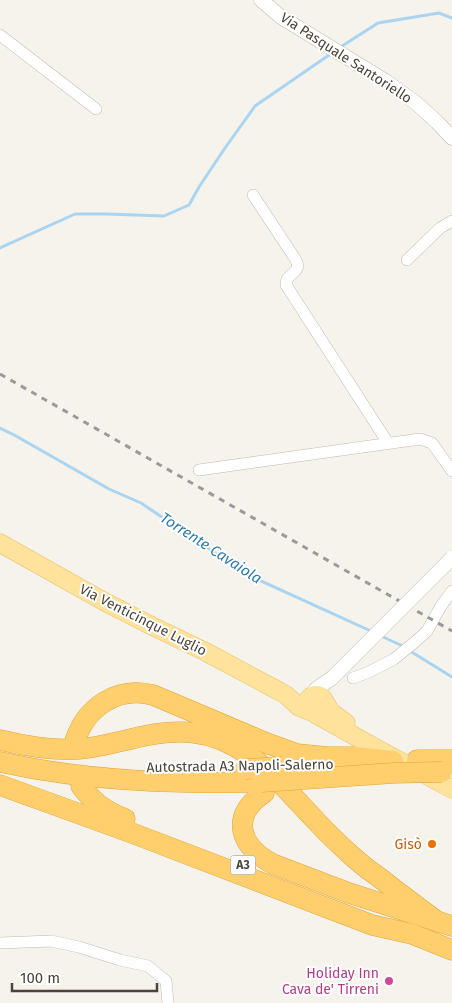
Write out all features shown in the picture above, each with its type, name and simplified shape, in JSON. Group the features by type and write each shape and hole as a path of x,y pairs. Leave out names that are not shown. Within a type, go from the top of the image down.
{"highway":[{"path":"74,741 79,728 97,707 117,696 136,693 153,696 297,754 394,761"},
{"path":"0,740 56,749 80,749 103,746 153,734 175,732 213,736 223,740 237,746 252,756 355,859 445,924"},
{"name":"Autostrada A3 Napoli-Salerno","path":"0,749 103,766 166,769 245,769 394,761 452,760"},
{"name":"Autostrada A3 Napoli-Salerno","path":"0,762 40,770 125,780 262,787 276,790 354,784 424,773 452,773"},
{"path":"0,785 132,833 372,925 412,934 452,950"},
{"name":"A3","path":"81,786 91,799 108,812 144,828 376,914 412,934"},
{"path":"262,787 242,820 248,844 262,859 349,893 445,924"}],"main road":[{"name":"Via Venticinque Luglio","path":"0,543 113,606 204,651 286,695 316,703 385,753 452,789"},
{"path":"316,703 342,721 452,781"}],"street":[{"name":"Via Pasquale Santoriello","path":"260,0 281,17 387,82 438,122 452,138"},
{"path":"0,35 96,109"},
{"path":"253,195 296,260 298,266 287,279 286,285 388,443"},
{"path":"407,260 440,228 452,220"},
{"path":"199,470 420,439 432,443 452,471"},
{"path":"316,703 316,689 332,678 452,558"},
{"path":"353,678 394,659 412,644 427,630 452,591"},
{"path":"0,943 51,941 148,966 166,981 168,1003"}],"waterway":[{"path":"339,48 378,23 439,13 452,18"},
{"path":"0,248 75,214 164,216 189,205 199,187 255,106 332,53"},
{"name":"Torrente Cavaiola","path":"0,428 109,489 141,503 248,575 373,632"},
{"name":"Torrente Cavaiola","path":"381,636 405,647"},
{"name":"Torrente Cavaiola","path":"410,651 452,677"}],"railway":[{"path":"0,374 452,631"}],"place":[{"name":"Gisò","path":"432,844"},
{"name":"Holiday Inn Cava de' Tirreni","path":"389,981"}]}
